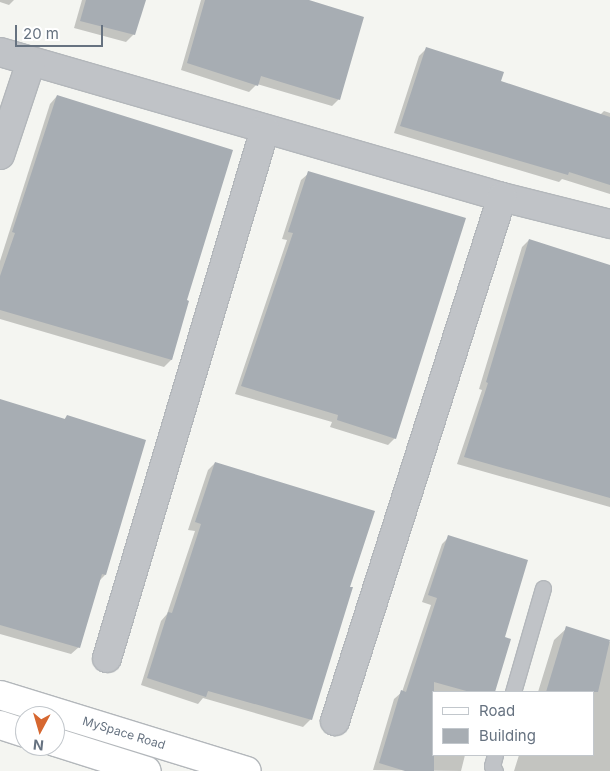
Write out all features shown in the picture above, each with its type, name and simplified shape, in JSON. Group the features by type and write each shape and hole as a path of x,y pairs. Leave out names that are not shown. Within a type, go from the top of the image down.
{"street":[{"path":"0,52 502,197 610,224"},
{"path":"0,155 31,62"},
{"path":"107,658 265,129"},
{"path":"335,721 502,197"},
{"name":"MySpace Road","path":"0,695 247,771"},
{"path":"0,725 15,730"},
{"path":"65,745 147,771"}],"lane":[{"path":"513,691 543,588"},
{"path":"495,756 492,766 495,771"}],"building":[{"path":"86,0 146,0 135,35 80,21"},
{"path":"205,0 309,0 364,17 340,100 261,76 258,86 187,63"},
{"path":"426,47 504,72 501,81 610,117 610,185 569,172 568,175 400,126"},
{"path":"57,95 233,150 187,300 189,301 172,360 0,310 0,276 15,233 12,232"},
{"path":"308,171 466,218 396,439 337,420 338,415 241,386 293,233 288,232"},
{"path":"529,239 610,265 610,498 464,457 488,383 486,382"},
{"path":"0,399 65,419 67,415 146,440 106,575 102,574 80,648 0,625"},
{"path":"215,462 375,511 350,587 353,587 312,720 208,691 206,697 147,678 168,612 172,613 201,524 195,522"},
{"path":"448,535 528,560 505,637 511,639 495,691 466,691 434,682 434,691 432,691 432,756 434,756 434,771 405,771 379,763 401,690 406,692 437,598 428,595"},
{"path":"566,626 610,640 598,692 546,691"}]}
